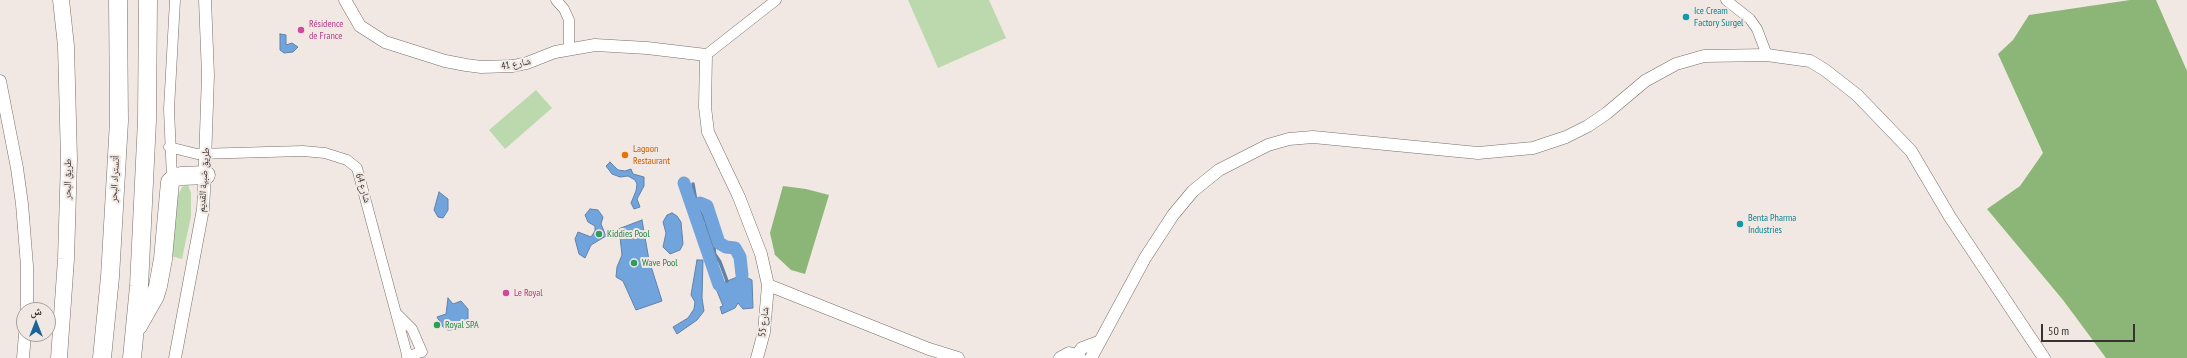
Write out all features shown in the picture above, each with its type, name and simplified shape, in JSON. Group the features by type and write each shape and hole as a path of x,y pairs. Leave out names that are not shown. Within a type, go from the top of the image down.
{"highway":[{"name":"طريق البحر","path":"59,358 66,259 69,159 66,46 61,0"},
{"name":"أتستراد البحر","path":"102,358 110,277 119,121 118,0"},
{"path":"132,358 139,286 147,128 148,0"},
{"path":"135,330 155,296 158,286 163,259 170,186 172,179 182,176 206,175"}],"street":[{"path":"172,179 170,147 170,78 175,0"},
{"name":"طريق ضبية القديم","path":"175,358 203,209 206,175 208,75 205,0"},
{"name":"شارع 41","path":"345,0 360,26 385,42 445,61 481,67 513,66 568,49 610,45 706,55"},
{"path":"556,0 564,9 568,20 568,49"},
{"path":"706,55 776,0"},
{"path":"1726,0 1750,19 1757,29 1767,55"},
{"name":"شارع 55","path":"706,55 705,107 708,132 739,197 761,254 768,285 764,332 757,358"},
{"path":"1091,358 1096,351 1098,342 1145,258 1172,215 1193,191 1219,170 1268,145 1289,139 1313,137 1478,153 1533,148 1566,137 1588,126 1607,113 1645,81 1676,64 1704,56 1767,55 1810,61 1825,70 1857,94 1911,151 1950,217 2044,358"},
{"path":"0,81 17,168 22,204 27,302"},
{"name":"شارع 64","path":"170,147 185,152 207,154 303,151 324,153 347,160 357,168 364,189 407,357"},
{"path":"768,285 929,349 958,358"},
{"path":"396,313 412,329 422,352 407,357"},
{"path":"23,358 24,342"},
{"path":"1060,358 1069,353 1078,356 1082,348 1098,342"}],"green space":[{"path":"908,0 989,0 1006,38 938,68"},
{"path":"2130,0 2156,0 2187,71 2187,358 2106,358 2063,300 1987,209 2020,186 2043,153 1998,54 2013,40 2029,15"},
{"path":"536,90 552,108 505,149 489,130"},
{"path":"188,185 191,193 191,216 182,259 171,256 178,196 182,187"},
{"path":"783,186 806,189 829,195 805,274 791,270 775,255 770,233"}],"water":[{"path":"280,34 286,35 286,45 292,43 298,47 293,52 284,53 280,50"},
{"path":"610,162 618,170 625,171 631,169 633,174 644,177 644,186 637,199 640,207 634,209 631,203 636,191 637,184 635,180 628,176 620,177 612,174 606,166"},
{"path":"439,192 448,199 448,210 443,218 438,217 434,210"},
{"name":"Kiddies Pool","path":"590,209 598,210 603,217 601,224 606,236 591,245 585,258 579,254 575,239 578,232 591,237 595,231 595,226 588,222 585,215"},
{"path":"672,213 677,216 681,222 683,244 680,250 670,254 663,247 666,233 663,222 667,215"},
{"name":"Wave Pool","path":"642,220 649,260 662,301 636,310 623,281 616,277 617,267 622,255 620,237 614,237 613,231"},
{"path":"697,260 703,260 702,298 704,311 697,320 677,334 673,327 688,318 694,309 695,302 691,295"},
{"path":"742,275 752,280 753,308 743,309 738,303 735,308 722,314 720,307 723,306 715,286"},
{"path":"448,298 453,304 461,301 468,309 468,322 461,329 448,330 443,327 437,317 446,314"}],"waterway":[{"path":"684,183 719,285"},
{"path":"693,184 697,207 706,222 710,247 720,262 727,281"},
{"path":"688,185 693,195"},
{"path":"700,203 707,206 719,243 726,247 735,248 740,257 742,275"},
{"path":"699,212 701,222 714,246 715,263 723,283"}],"place":[{"name":"Ice Cream Factory Surgel","path":"1686,17"},
{"name":"Résidence de France","path":"301,30"},
{"name":"Lagoon Restaurant","path":"625,155"},
{"name":"Benta Pharma Industries","path":"1740,224"},
{"name":"Kiddies Pool","path":"599,234"},
{"name":"Wave Pool","path":"634,263"},
{"name":"Le Royal","path":"506,293"},
{"name":"Royal SPA","path":"437,325"}]}
